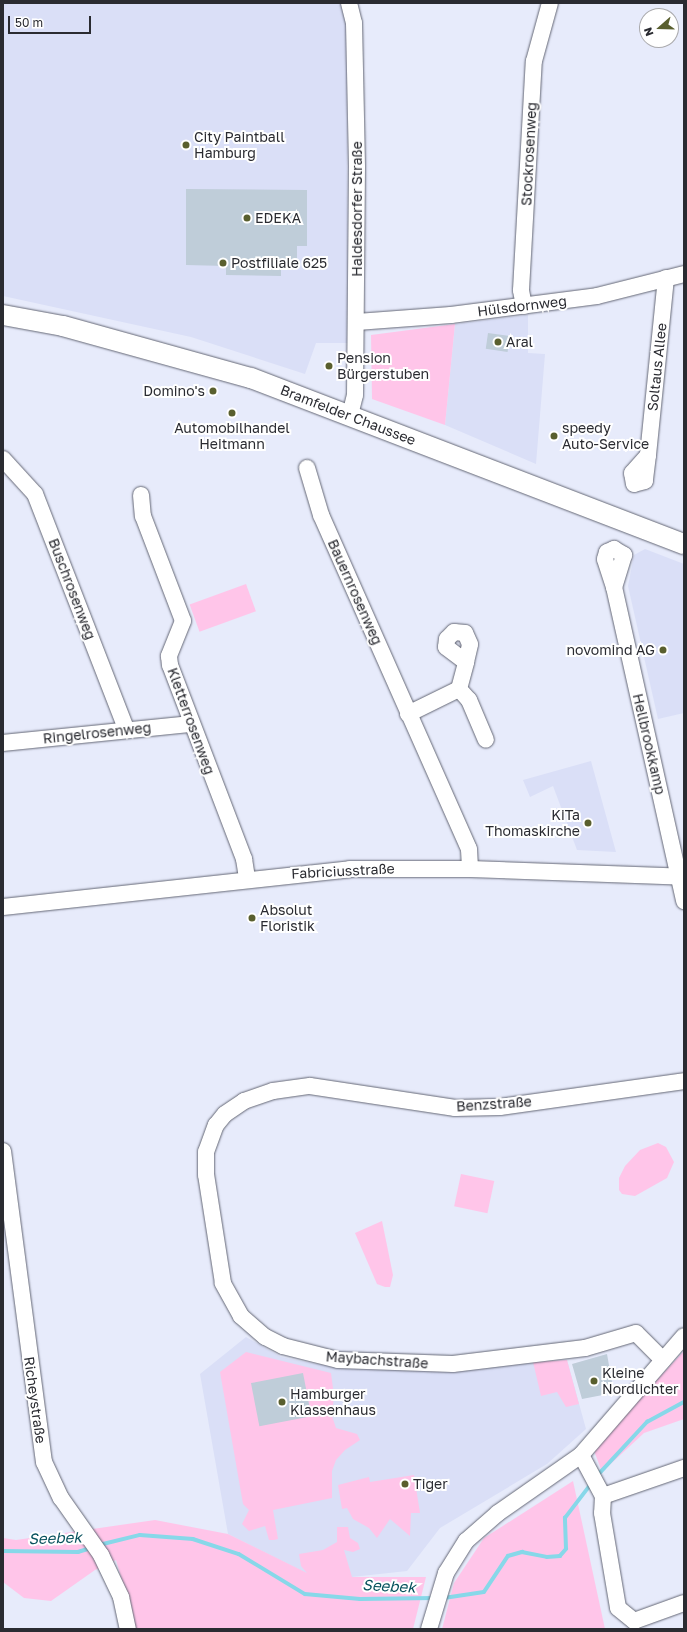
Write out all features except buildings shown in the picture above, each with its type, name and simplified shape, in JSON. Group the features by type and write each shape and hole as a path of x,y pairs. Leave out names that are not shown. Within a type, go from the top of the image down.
{"main road":[{"name":"Bramfelder Chaussee","path":"3,316 63,326 216,368 350,415 684,544"}],"street":[{"name":"Haldesdorfer Straße","path":"349,3 355,37 357,322 355,395 350,415"},
{"name":"Stockrosenweg","path":"524,306 521,290 534,61 550,3"},
{"name":"Hülsdornweg","path":"357,322 524,306 596,296 684,274"},
{"name":"Soltaus Allee","path":"648,455 666,278"},
{"name":"Buschrosenweg","path":"3,459 35,494 126,729"},
{"name":"Bauernrosenweg","path":"306,468 321,515 469,850 470,869"},
{"name":"Kletterrosenweg","path":"141,495 143,516 183,621 169,656 191,724 244,859 247,878"},
{"name":"Hellbrookkamp","path":"614,587 681,877 684,901"},
{"path":"460,689 466,662"},
{"path":"408,714 460,689"},
{"path":"460,689 469,700 486,740"},
{"name":"Ringelrosenweg","path":"3,744 126,729 191,724"},
{"name":"Fabriciusstraße","path":"3,908 247,878 350,869 470,869 681,877"},
{"name":"Benzstraße","path":"256,1095 310,1086 455,1108 500,1107 684,1081"},
{"name":"Maybachstraße","path":"256,1095 233,1108 216,1125 206,1152 206,1175 223,1283 241,1316 264,1337 288,1347 338,1360 453,1364 585,1348 636,1333 663,1360"},
{"name":"Richeystraße","path":"3,1151 44,1462 61,1498 97,1551 121,1597 128,1629"},
{"path":"429,1629 444,1580 475,1531 581,1455 684,1336"},
{"path":"581,1455 598,1485 618,1608 634,1620 684,1603"},
{"path":"598,1485 684,1468"}],"shaded area":[{"path":"3,3 347,3 348,343 316,343 305,374 191,337 3,296"},
{"name":"Aral","path":"528,315 528,353 545,354 536,464 445,425 455,324"},
{"path":"455,324 445,425 372,399 371,335"},
{"name":"novomind AG","path":"645,549 684,564 684,713 658,719 628,586 634,555"},
{"path":"246,584 256,611 200,632 190,605"},
{"name":"KiTa Thomaskirche","path":"591,761 616,852 577,850 553,786 530,797 523,780"},
{"path":"658,1143 666,1147 674,1162 667,1178 635,1196 622,1194 619,1190 619,1178 625,1166 640,1150"},
{"path":"461,1174 494,1181 487,1213 454,1206"},
{"path":"382,1221 393,1275 390,1287 377,1284 355,1233"},
{"path":"246,1337 281,1357 317,1364 436,1370 567,1360 586,1429 547,1464 440,1528 407,1571 352,1577 308,1574 228,1534 200,1374"},
{"path":"684,1351 684,1419 644,1433 602,1472 593,1448"},
{"path":"246,1352 331,1373 334,1396 332,1416 336,1428 357,1434 360,1440 345,1450 336,1460 332,1471 332,1498 273,1510 278,1539 274,1540 269,1540 265,1526 249,1531 242,1524 249,1510 243,1504 220,1372"},
{"path":"567,1360 579,1404 566,1407 557,1392 541,1396 533,1362"},
{"path":"414,1475 420,1513 411,1513 410,1536 390,1519 377,1538 369,1528 353,1519 347,1508 342,1509 338,1485 369,1477 370,1482"},
{"path":"573,1481 605,1629 442,1629 454,1583 484,1538"},
{"path":"155,1520 228,1534 307,1573 301,1566 299,1554 323,1550 337,1542 337,1527 348,1527 350,1538 358,1543 360,1549 353,1552 344,1550 352,1577 426,1577 413,1629 136,1629 116,1560 95,1570 51,1601 24,1598 3,1582 3,1538 16,1540"}],"waterway":[{"name":"Seebek","path":"597,1476 647,1422 684,1402"},
{"name":"Seebek","path":"444,1598 484,1592 508,1556 522,1552 547,1557 560,1556 566,1549 565,1518 591,1484"},
{"name":"Seebek","path":"99,1545 140,1535 193,1539 239,1554 305,1594 360,1599 434,1598"},
{"name":"Seebek","path":"3,1551 78,1552 91,1548"}],"place":[{"name":"City Paintball Hamburg","path":"186,145"},
{"name":"EDEKA","path":"247,218"},
{"name":"Postfiliale 625","path":"223,263"},
{"name":"Aral","path":"498,342"},
{"name":"Pension Bürgerstuben","path":"329,366"},
{"name":"Domino's","path":"213,391"},
{"name":"Automobilhandel Heitmann","path":"232,413"},
{"name":"speedy Auto-Service","path":"554,436"},
{"name":"novomind AG","path":"663,650"},
{"name":"KiTa Thomaskirche","path":"588,823"},
{"name":"Absolut Floristik","path":"252,918"},
{"name":"Kleine Nordlichter","path":"594,1381"},
{"name":"Hamburger Klassenhaus","path":"282,1402"},
{"name":"Tiger","path":"405,1484"}]}
